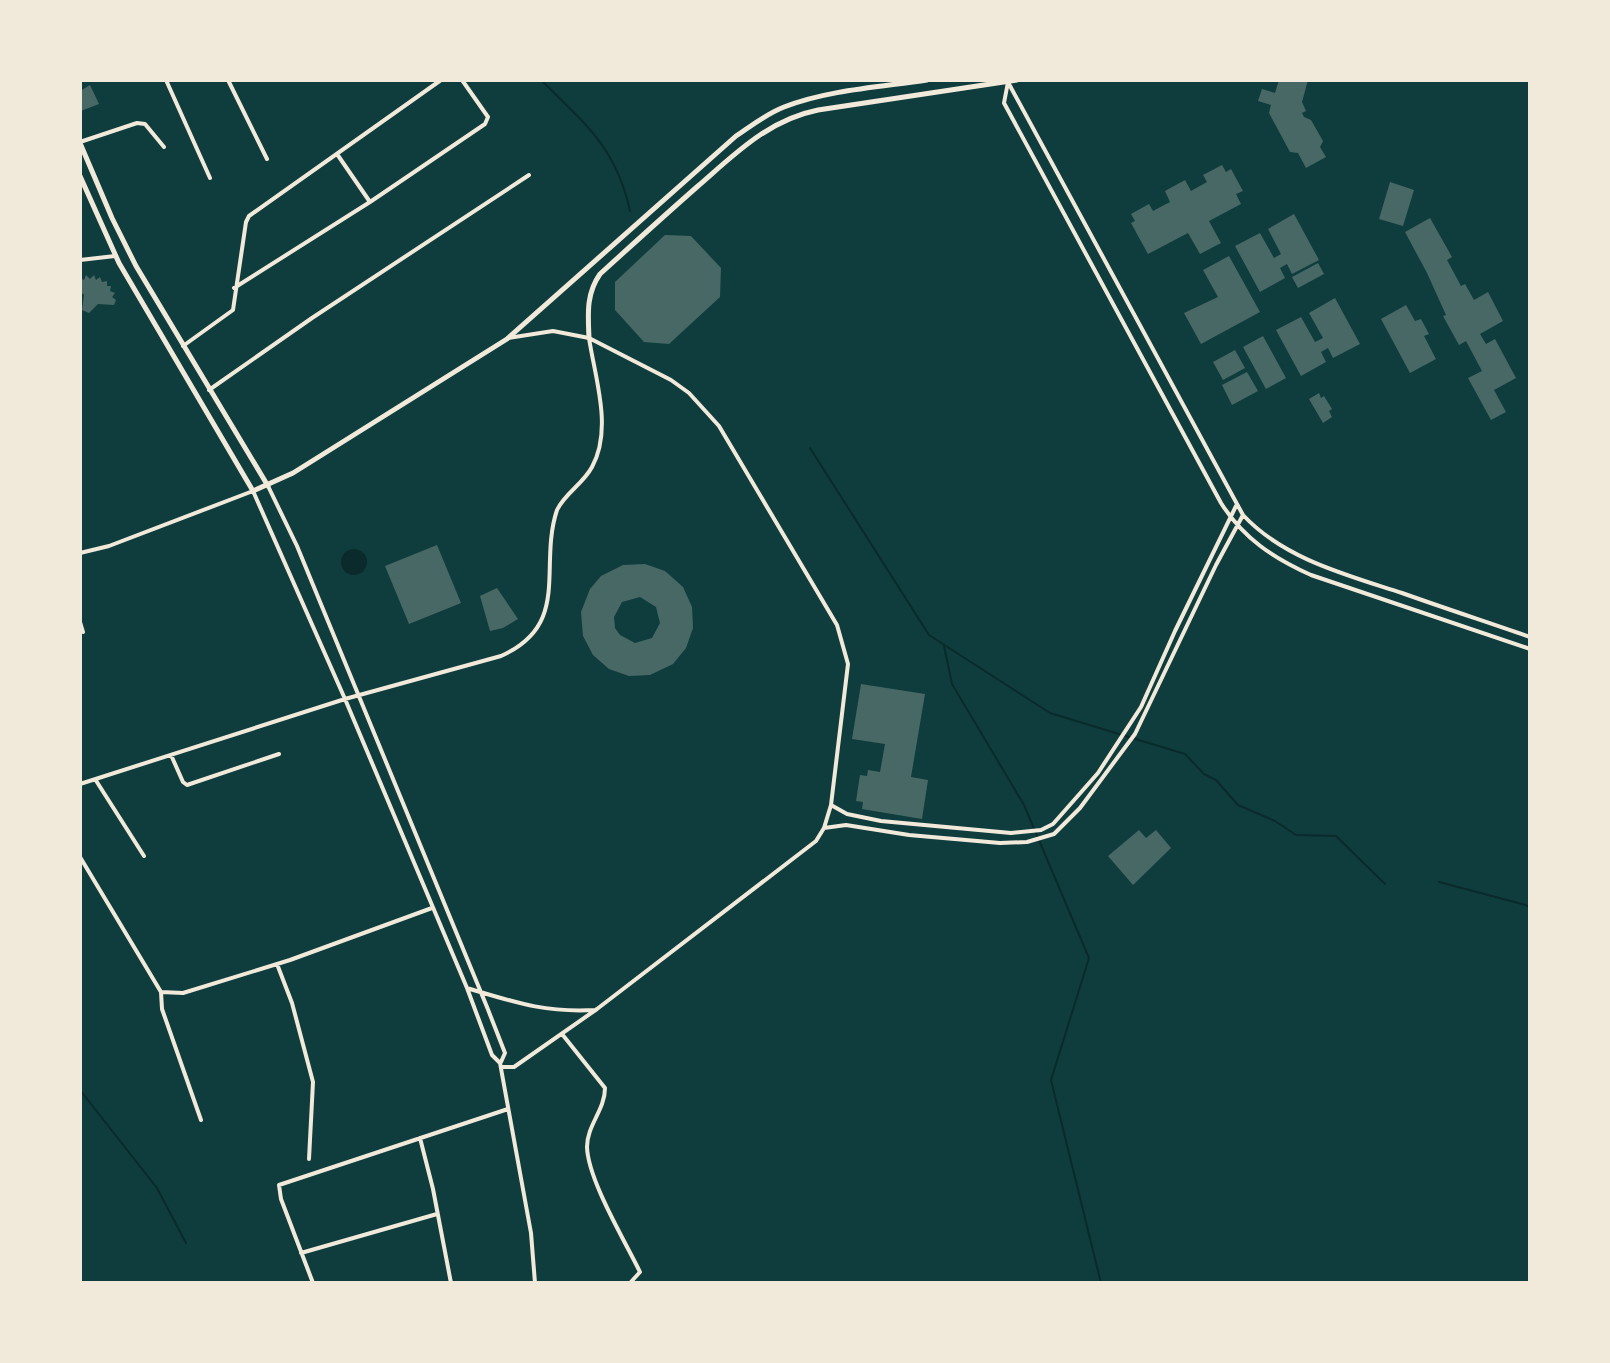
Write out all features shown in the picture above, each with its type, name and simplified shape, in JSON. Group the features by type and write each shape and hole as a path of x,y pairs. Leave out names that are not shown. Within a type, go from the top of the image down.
{"street":[{"path":"166,80 210,178"},
{"path":"228,80 267,159"},
{"path":"183,346 233,310 247,218 441,80"},
{"path":"234,288 370,202 487,121 488,117 462,80"},
{"path":"80,553 109,546 268,486 507,339 736,136 764,117 821,96 927,80"},
{"path":"80,784 345,699 501,656 522,645 539,625 549,597 557,510 589,472 601,443 602,423 589,338 588,300 600,274 723,162 772,126 800,113 1017,80"},
{"path":"1008,81 1243,515 1271,539 1294,553 1370,583 1530,637"},
{"path":"1008,81 1004,103 1237,526 1271,554 1311,575 1530,649"},
{"path":"164,147 141,123 80,142 136,266 268,486 297,546 481,992 505,1053 501,1065 531,1233 535,1283"},
{"path":"337,154 370,202"},
{"path":"209,390 529,175"},
{"path":"80,176 115,256 253,491 345,699 467,988 492,1055 501,1065 514,1067 597,1009 814,843 824,828 831,805 848,664 837,625 710,414 689,393 671,380 589,338 553,331 507,339"},
{"path":"1063,211 1073,206"},
{"path":"1071,226 1081,220"},
{"path":"80,260 115,256"},
{"path":"831,805 847,814 1011,833 1041,830 1063,814 1114,750 1141,707 1236,506"},
{"path":"824,828 846,825 1000,843 1033,841 1054,834 1117,760 1149,710 1182,634 1243,515"},
{"path":"80,622 83,632"},
{"path":"185,742 189,748"},
{"path":"171,755 187,785 279,754"},
{"path":"95,779 144,856"},
{"path":"930,836 931,825"},
{"path":"80,857 161,992 162,1009 201,1120"},
{"path":"161,992 183,993 277,964 432,908"},
{"path":"277,964 292,1003 313,1082 309,1159"},
{"path":"467,988 520,1004 563,1012 597,1009"},
{"path":"562,1034 605,1088 605,1100 588,1132 589,1162 640,1272 630,1283"},
{"path":"313,1283 279,1189 283,1182 508,1109"},
{"path":"420,1138 451,1283"},
{"path":"301,1253 438,1214"}],"water":[{"path":"354,549 363,553 367,562 363,571 354,575 345,571 341,562 345,553"}],"building":[{"path":"1279,80 1308,80 1302,102 1306,111 1302,113 1311,120 1323,141 1320,147 1326,157 1306,168 1298,153 1290,152 1269,113 1271,105 1258,101 1262,89 1275,93"},
{"path":"90,85 99,104 81,111 80,91"},
{"path":"1222,165 1226,172 1231,169 1243,191 1236,194 1241,204 1209,221 1221,243 1200,254 1188,233 1148,254 1131,223 1135,221 1131,214 1149,204 1153,211 1170,202 1165,191 1185,180 1191,191 1207,182 1203,175"},
{"path":"1390,182 1414,190 1403,226 1379,219"},
{"path":"1294,214 1319,260 1292,274 1287,264 1280,268 1285,278 1260,292 1235,246 1260,233 1274,258 1281,254 1268,229"},
{"path":"1430,218 1452,257 1447,260 1461,286 1465,284 1474,300 1488,292 1503,321 1480,334 1486,344 1495,339 1516,378 1494,390 1506,412 1491,420 1468,378 1482,371 1466,341 1459,345 1405,232"},
{"path":"665,235 691,236 721,268 720,297 669,344 644,342 615,310 615,282"},
{"path":"1229,256 1260,312 1201,344 1184,313 1218,297 1203,270"},
{"path":"1318,263 1324,274 1298,288 1292,277"},
{"path":"86,275 90,279 94,275 96,280 100,277 102,282 107,281 110,291 115,293 112,297 116,300 114,305 98,304 89,313 82,310 84,295 80,291 80,278 84,280"},
{"path":"1335,298 1360,344 1333,358 1328,348 1321,352 1326,362 1301,376 1276,330 1301,317 1315,342 1323,338 1309,313"},
{"path":"1406,305 1415,321 1421,319 1429,334 1424,336 1436,359 1410,373 1381,319"},
{"path":"1263,336 1286,378 1266,389 1243,347"},
{"path":"1235,350 1245,368 1223,380 1213,362"},
{"path":"1247,372 1258,391 1232,405 1222,385"},
{"path":"1319,393 1332,409 1329,411 1332,417 1323,423 1309,399"},
{"path":"437,545 461,603 409,624 385,566"},
{"path":"645,564 665,571 683,587 692,607 693,628 686,648 673,664 650,675 629,676 609,669 593,655 583,636 581,612 590,589 601,576 623,565","holes":["640,597 656,607 660,623 652,638 635,643 620,635 615,628 614,617 622,602"]},
{"path":"497,588 518,619 490,631 480,596"},
{"path":"861,684 925,694 911,777 928,780 922,819 862,809 863,802 856,801 860,775 867,776 868,770 880,772 885,744 852,739"},
{"path":"1139,830 1146,838 1156,830 1171,848 1133,885 1108,856"}],"waterway":[{"path":"541,80 597,138 616,170 630,211"},
{"path":"810,448 929,635 1050,713 1185,754 1204,774 1216,780 1238,805 1275,821 1296,835 1336,836 1385,884"},
{"path":"944,646 952,684 1024,805 1089,958 1051,1080 1101,1283"},
{"path":"1439,882 1530,908"},
{"path":"80,1090 157,1188 186,1243"}]}
